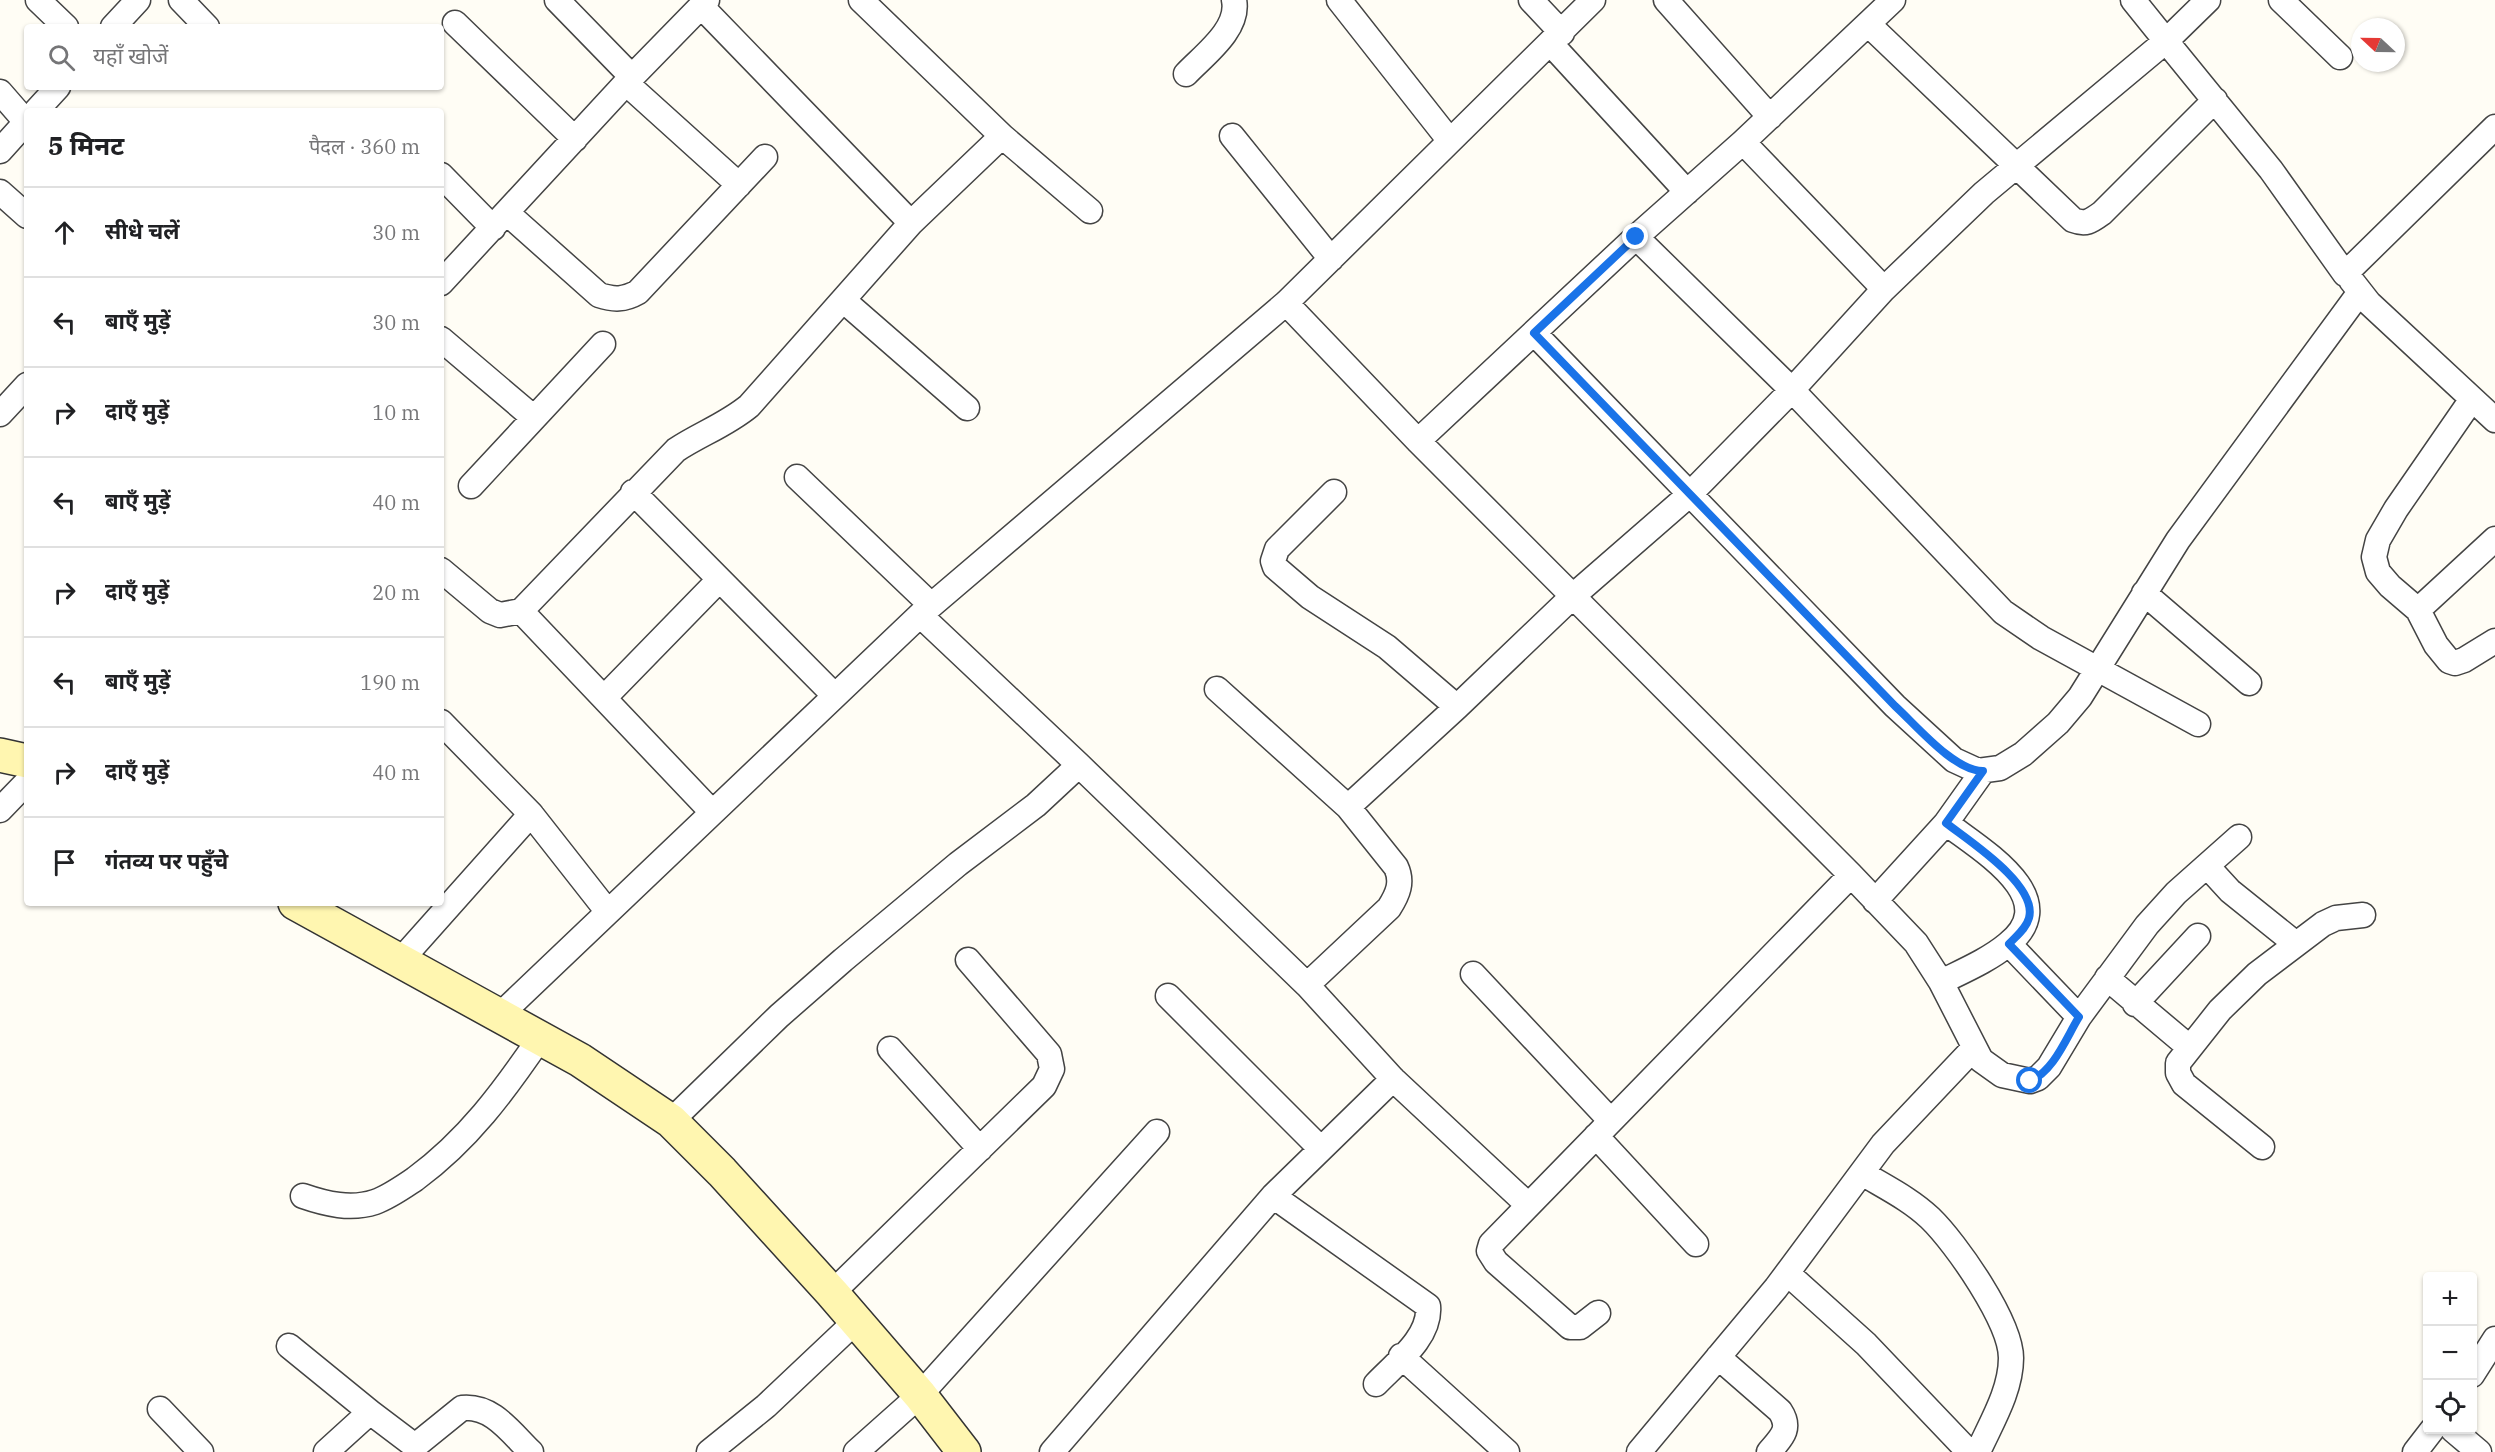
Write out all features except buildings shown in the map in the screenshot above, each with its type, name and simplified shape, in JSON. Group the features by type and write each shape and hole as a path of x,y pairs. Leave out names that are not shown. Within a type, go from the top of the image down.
{"street":[{"path":"38,0 63,24"},
{"path":"116,24 138,0"},
{"path":"181,0 204,24"},
{"path":"557,0 629,80 739,185"},
{"path":"861,0 1002,136 1089,211"},
{"path":"1186,74 1228,29 1234,14 1234,0"},
{"path":"1339,0 1450,141"},
{"path":"1531,0 1557,38 1686,192"},
{"path":"500,1015 925,610 1286,303 1593,0"},
{"path":"1666,0 1770,117"},
{"path":"1418,441 1636,237 1770,117 1893,0"},
{"path":"2133,0 2271,170 2360,292 2495,420"},
{"path":"1348,807 1457,708 1573,596 1689,495 1792,390 1884,289 1984,193 2166,41 2208,0"},
{"path":"2281,0 2340,57"},
{"path":"444,280 629,80 704,3 911,223"},
{"path":"455,23 575,139"},
{"path":"1868,24 2073,220 2089,222 2102,213 2215,99"},
{"path":"39,108 55,90"},
{"path":"0,92 24,119"},
{"path":"0,151 24,125"},
{"path":"2345,273 2495,127"},
{"path":"444,573 490,611 500,615 521,611 633,492 676,450 698,435 735,417 749,406 911,223 1002,136"},
{"path":"1232,136 1331,259"},
{"path":"1743,142 1884,289"},
{"path":"444,177 599,294 610,299 627,298 638,292 765,157"},
{"path":"0,192 24,213"},
{"path":"1636,237 1792,390 2003,612 2097,669 2198,724"},
{"path":"1534,333 1895,706 1954,760 1967,768 1983,771 2000,768 2023,754 2049,731 2080,697 2178,540 2360,292"},
{"path":"843,300 967,408"},
{"path":"1286,303 1418,441 1916,943 1941,982 1973,1049 1991,1069 2030,1081 2038,1078 2049,1067 2079,1017 2146,925 2176,893 2208,867 2239,837"},
{"path":"444,342 534,418"},
{"path":"471,486 603,345"},
{"path":"0,414 24,388"},
{"path":"2472,399 2396,509 2378,540 2374,557 2378,572 2390,586 2418,610 2436,645 2449,662 2464,660 2495,641"},
{"path":"797,477 1079,765 1307,985 1393,1079 1528,1205"},
{"path":"633,492 835,696"},
{"path":"1334,492 1277,549 1273,561 1275,567 1310,597 1387,647 1457,708"},
{"path":"2418,610 2495,539"},
{"path":"604,698 719,580"},
{"path":"2144,593 2249,683"},
{"path":"521,611 712,812"},
{"path":"1217,689 1348,807 1396,867 1400,876 1397,895 1389,908 1307,985"},
{"path":"444,725 531,814 608,912"},
{"path":"0,755 24,761"},
{"path":"671,1121 779,1016 835,967 958,864 1036,805 1079,765"},
{"path":"1875,901 1946,823 1983,771"},
{"path":"0,810 24,785"},
{"path":"400,961 531,814"},
{"path":"1941,982 2009,944 2025,927 2029,916 2029,905 2017,882 1946,823"},
{"path":"2208,867 2230,891 2296,944"},
{"path":"1598,1313 1580,1327 1570,1327 1496,1262 1489,1251 1491,1245 1851,875"},
{"path":"300,906 580,1060 671,1121 722,1172 832,1293 920,1395 964,1452"},
{"path":"2262,1147 2184,1083 2178,1073 2178,1063 2189,1047 2241,989 2296,944 2323,924 2336,918 2363,915"},
{"path":"2135,1004 2198,936"},
{"path":"2009,944 2079,1017"},
{"path":"832,1293 1044,1086 1052,1069 1048,1054 968,960"},
{"path":"1473,974 1603,1128 1696,1244"},
{"path":"2107,978 2135,1004 2189,1047"},
{"path":"1168,996 1321,1149"},
{"path":"303,1196 325,1204 346,1206 375,1202 400,1189 435,1164 475,1125 497,1101 540,1038"},
{"path":"890,1049 980,1149"},
{"path":"1639,1452 1787,1273 1883,1144 1973,1049"},
{"path":"1052,1452 1273,1196 1393,1079"},
{"path":"856,1452 920,1395 1157,1132"},
{"path":"1862,1173 1910,1202 1931,1219 1965,1262 2007,1333 2012,1357 2008,1386 1978,1452"},
{"path":"1273,1196 1428,1306 1429,1317 1423,1332 1376,1384"},
{"path":"1787,1273 1866,1344 1969,1452"},
{"path":"709,1452 766,1406 856,1321"},
{"path":"2477,1367 2495,1339"},
{"path":"289,1346 418,1449 462,1408 472,1407 481,1408 494,1416 531,1452"},
{"path":"1401,1356 1507,1452"},
{"path":"1718,1357 1780,1411 1786,1420 1787,1426 1782,1437 1769,1452"},
{"path":"160,1409 201,1452"},
{"path":"326,1452 369,1412"},
{"path":"2415,1452 2429,1434"},
{"path":"2458,1434 2479,1452"}],"route":[{"path":"1636,237 1534,333 1895,706 1954,760 1967,768 1983,771 1946,823 1984,852 2017,882 2029,905 2029,916 2025,927 2009,944 2079,1017 2049,1067 2038,1078 2030,1081"}]}
